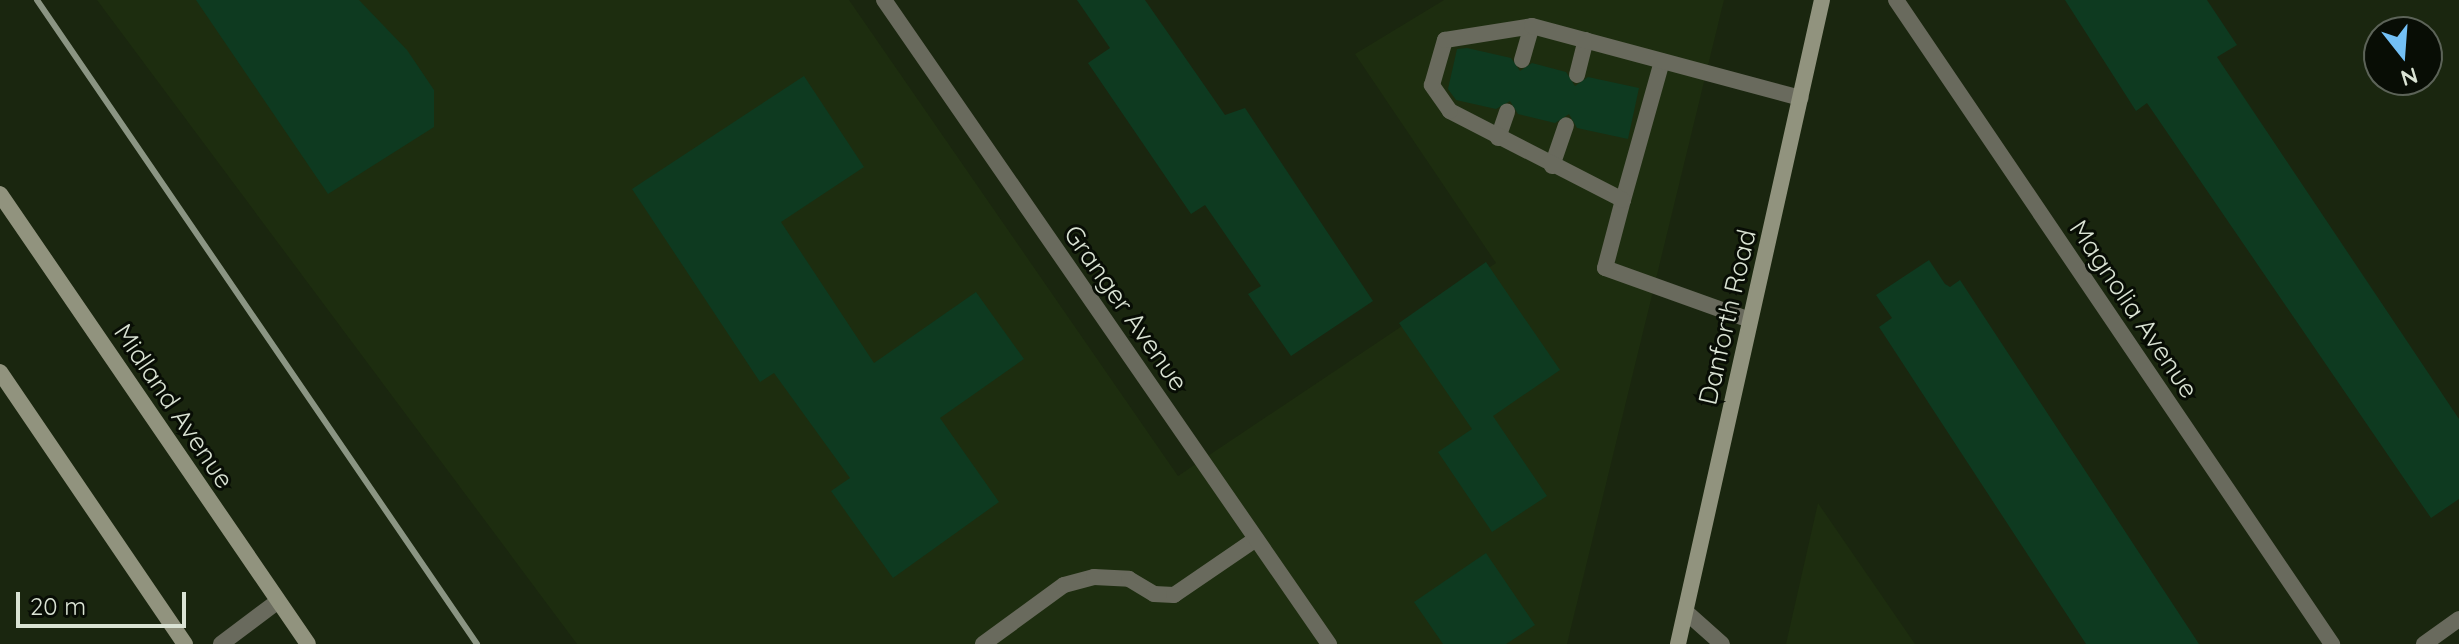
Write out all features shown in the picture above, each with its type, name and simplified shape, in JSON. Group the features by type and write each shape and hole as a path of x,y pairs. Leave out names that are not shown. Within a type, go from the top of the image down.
{"main road":[{"name":"Danforth Road","path":"1678,644 1822,0"},
{"name":"Midland Avenue","path":"0,194 308,644"},
{"path":"0,372 185,644"}],"street":[{"name":"Granger Avenue","path":"884,0 1329,644"},
{"name":"Magnolia Avenue","path":"1896,0 2332,644"},
{"path":"1623,200 1450,111 1432,85 1445,40 1532,26 1801,98"},
{"path":"1522,60 1532,26"},
{"path":"1577,75 1586,40"},
{"path":"1662,61 1605,268 1750,320"},
{"path":"1498,138 1507,112"},
{"path":"1552,166 1566,125"},
{"path":"983,644 1064,585 1094,577 1129,579 1154,594 1174,595 1256,539"},
{"path":"221,644 278,601"},
{"path":"1686,612 1722,644"},
{"path":"2424,644 2459,619"}],"shaded area":[{"path":"97,0 849,0 1178,476 1496,263 1355,54 1444,0 1724,0 1567,644 577,644"},
{"path":"1818,503 1915,644 1786,644"}],"building":[{"path":"196,0 359,0 407,50 434,90 434,127 328,194"},
{"path":"1077,0 1145,0 1225,115 1245,108 1373,301 1291,356 1248,294 1261,286 1205,205 1191,214 1088,63 1110,48"},
{"path":"2065,0 2207,0 2237,45 2217,57 2459,419 2459,499 2431,518 2147,103 2136,111"},
{"path":"1467,48 1511,58 1520,71 1532,63 1566,72 1575,86 1588,77 1639,88 1628,139 1577,128 1569,114 1555,123 1518,114 1510,101 1496,109 1456,100 1448,89 1457,49"},
{"path":"804,76 864,167 781,222 874,363 976,292 1024,359 940,418 999,502 893,578 831,491 850,478 774,373 760,382 632,189"},
{"path":"1929,260 1945,284 1950,287 1960,280 2199,644 2086,644 1879,327 1892,318 1876,295"},
{"path":"1486,262 1560,370 1493,416 1547,496 1492,532 1438,452 1472,429 1399,323"},
{"path":"1486,553 1535,625 1506,644 1443,644 1414,602"}],"railway":[{"path":"37,0 477,644"}]}
